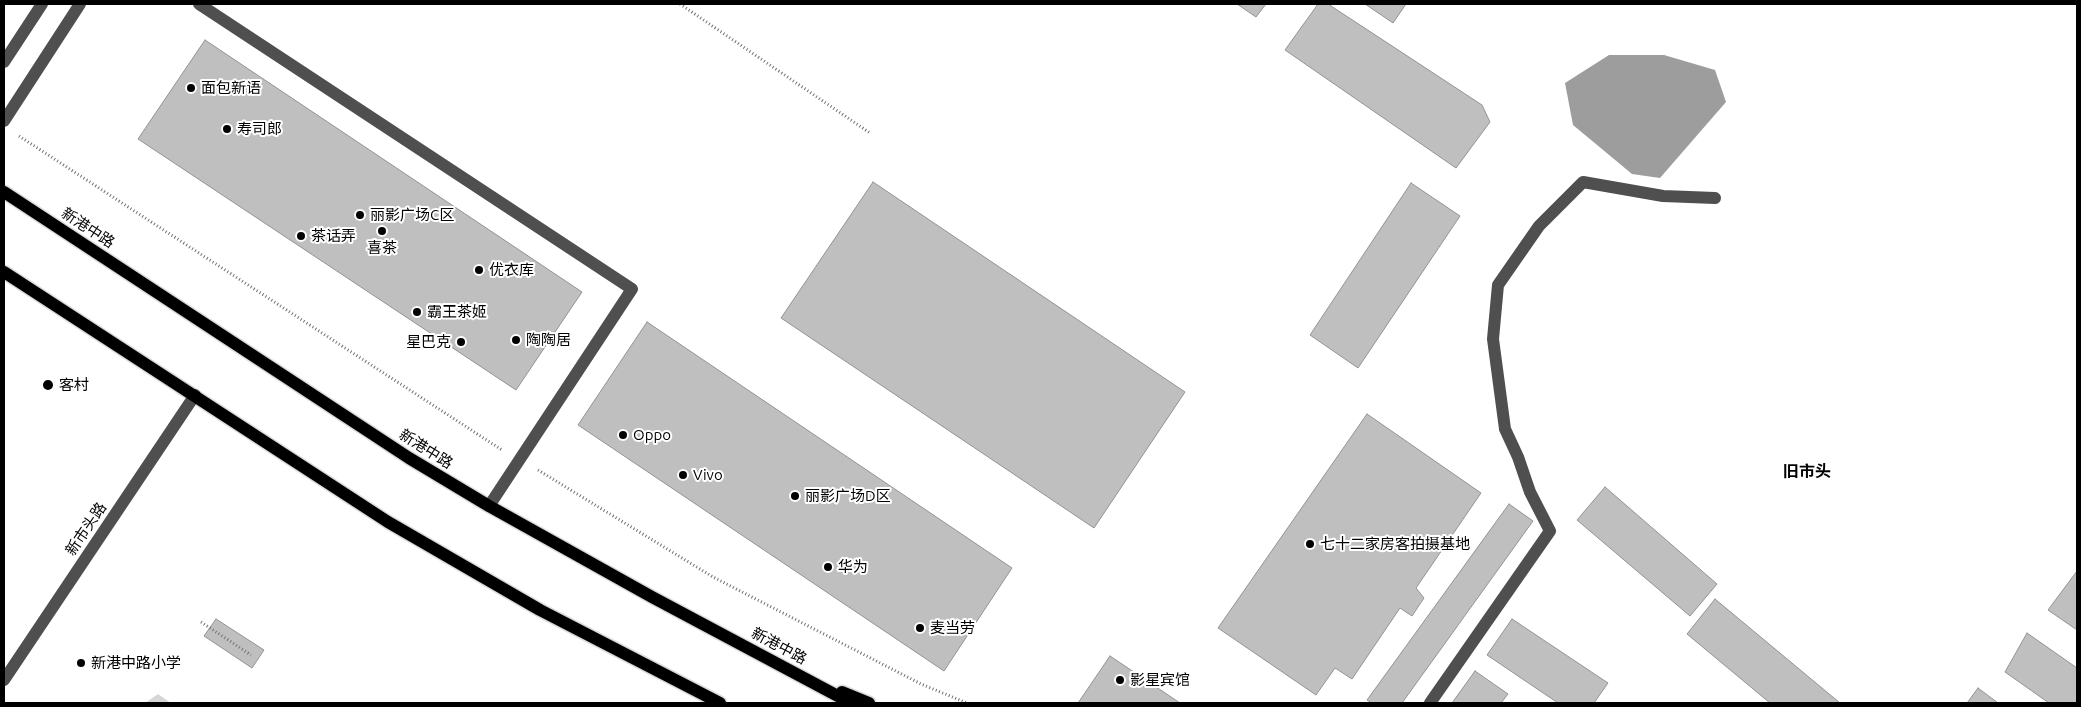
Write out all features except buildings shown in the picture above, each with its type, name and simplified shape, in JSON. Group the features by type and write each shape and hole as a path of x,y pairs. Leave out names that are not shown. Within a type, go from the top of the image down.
{"main road":[{"name":"新港中路","path":"4,192 329,407 489,506 652,597 851,703"},
{"path":"4,272 195,395 330,486 453,561 540,610 720,703"},
{"path":"794,671 869,703"}],"street":[{"path":"4,62 42,4"},
{"path":"4,121 80,4"},
{"path":"199,4 632,290 489,506"},
{"path":"1430,703 1550,531 1530,492 1518,457 1505,429 1493,339 1498,285 1539,226 1583,182 1664,196 1714,198"},
{"name":"新市头路","path":"4,680 195,395"}],"path":[{"path":"680,4 870,134"},
{"path":"12,131 500,449 520,459 713,577 920,684 966,703"},
{"path":"201,622 250,655"}],"shaded area":[{"path":"1609,55 1664,55 1715,70 1726,102 1660,178 1632,174 1573,125 1565,83"},
{"path":"158,694 171,703 145,703"}],"place":[{"name":"面包新语","path":"191,88"},
{"name":"寿司郎","path":"227,129"},
{"name":"丽影广场C区","path":"360,215"},
{"name":"喜茶","path":"382,231"},
{"name":"茶话弄","path":"301,236"},
{"name":"优衣库","path":"479,270"},
{"name":"霸王茶姬","path":"417,312"},
{"name":"陶陶居","path":"516,340"},
{"name":"星巴克","path":"461,342"},
{"name":"客村","path":"48,385"},
{"name":"Oppo","path":"623,435"},
{"name":"Vivo","path":"683,475"},
{"name":"丽影广场D区","path":"795,496"},
{"name":"七十二家房客拍摄基地","path":"1310,544"},
{"name":"华为","path":"828,567"},
{"name":"麦当劳","path":"920,628"},
{"name":"新港中路小学","path":"81,663"},
{"name":"影星宾馆","path":"1120,680"}],"district":[{"name":"旧市头","path":"1807,472"}]}
